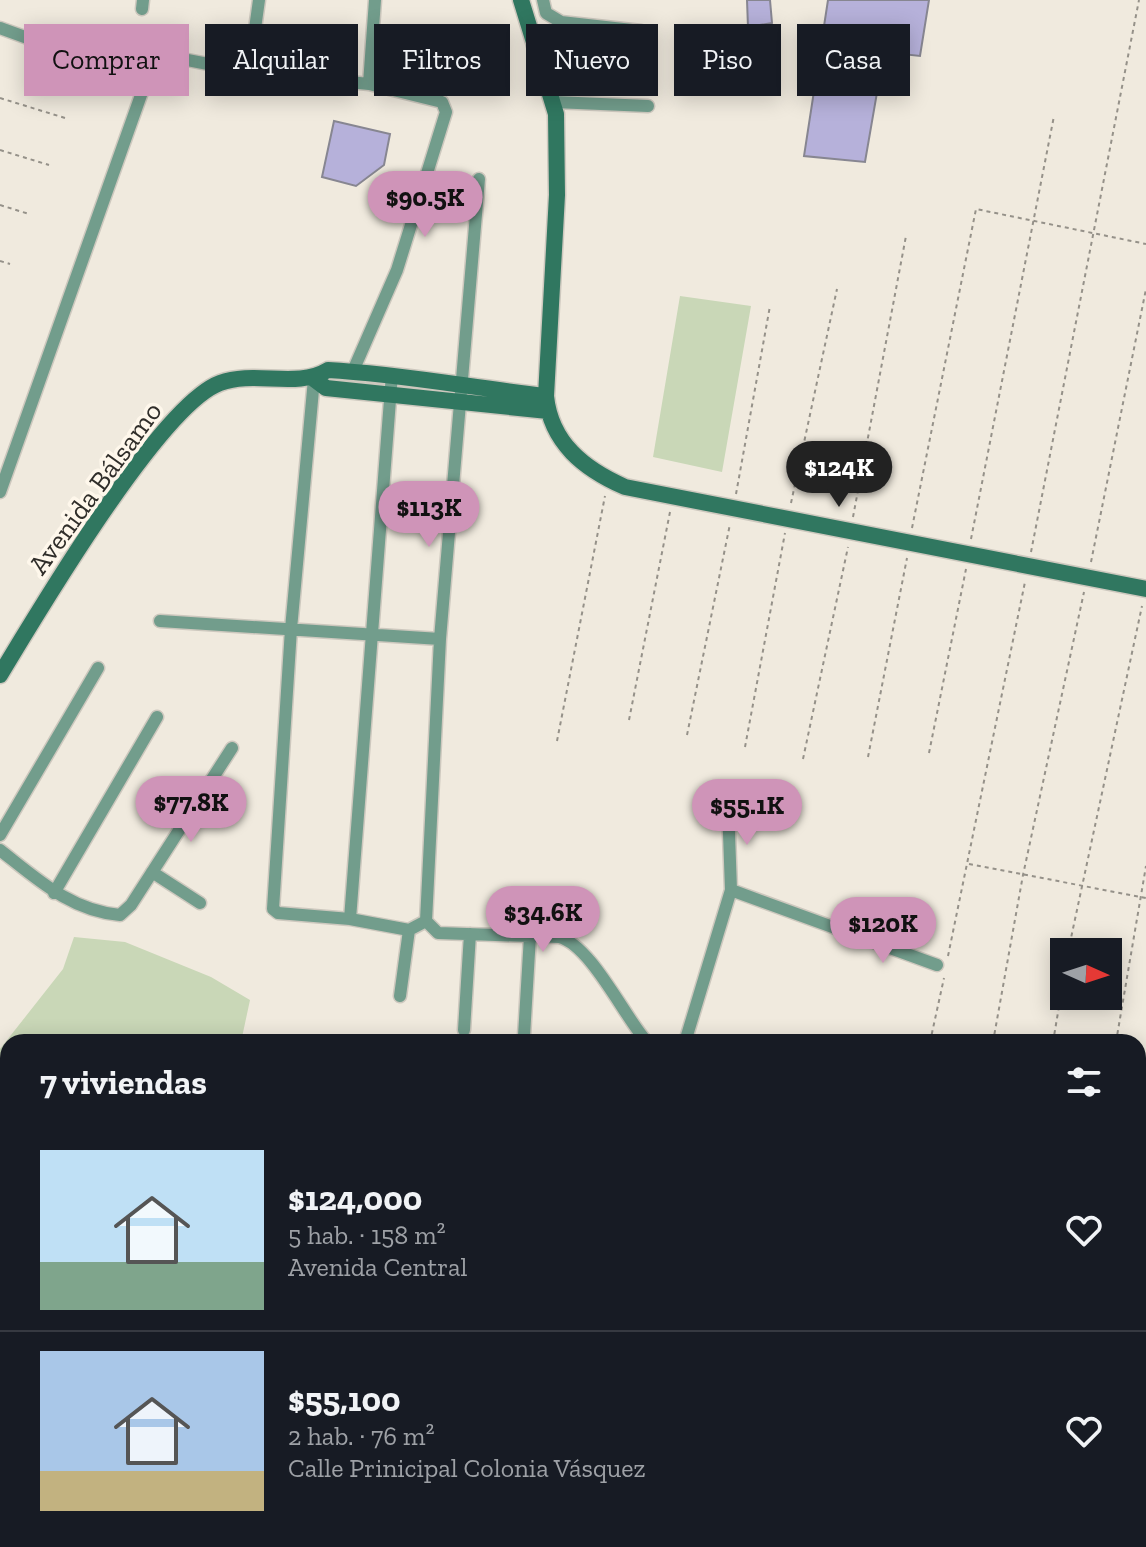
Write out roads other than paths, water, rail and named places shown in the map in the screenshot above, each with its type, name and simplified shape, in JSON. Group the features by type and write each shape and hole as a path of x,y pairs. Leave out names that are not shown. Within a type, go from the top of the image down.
{"street":[{"path":"256,24 259,0"},
{"path":"369,84 375,0"},
{"path":"521,0 554,102 557,195 547,403 551,424 572,454 595,474 625,487 1146,589"},
{"path":"543,0 546,13 556,21 582,24"},
{"path":"0,28 24,37"},
{"path":"353,371 397,270 446,112 442,102 358,83"},
{"path":"0,492 141,96"},
{"path":"554,102 648,106"},
{"path":"479,179 440,639 426,921 438,933 563,938 572,942 623,1004 642,1034"},
{"name":"Avenida Bálsamo","path":"2,666 56,581 174,418 220,383 242,378 314,379 328,370 353,371 435,379 460,394"},
{"path":"350,919 392,374"},
{"path":"314,379 291,629 273,909 278,913 350,919 409,930 426,921"},
{"name":"Avenida Bálsamo","path":"314,379 326,388 391,394 460,394 547,403"},
{"path":"160,621 371,637 440,639"},
{"path":"0,835 98,668"},
{"path":"54,893 157,717"},
{"path":"0,850 54,893 104,913 120,915 131,905 232,748"},
{"path":"687,1034 731,890 728,805"},
{"path":"152,872 200,903"},
{"path":"731,890 937,965"},
{"path":"400,996 409,930"},
{"path":"464,1030 470,934"},
{"path":"524,1034 530,936"}]}
